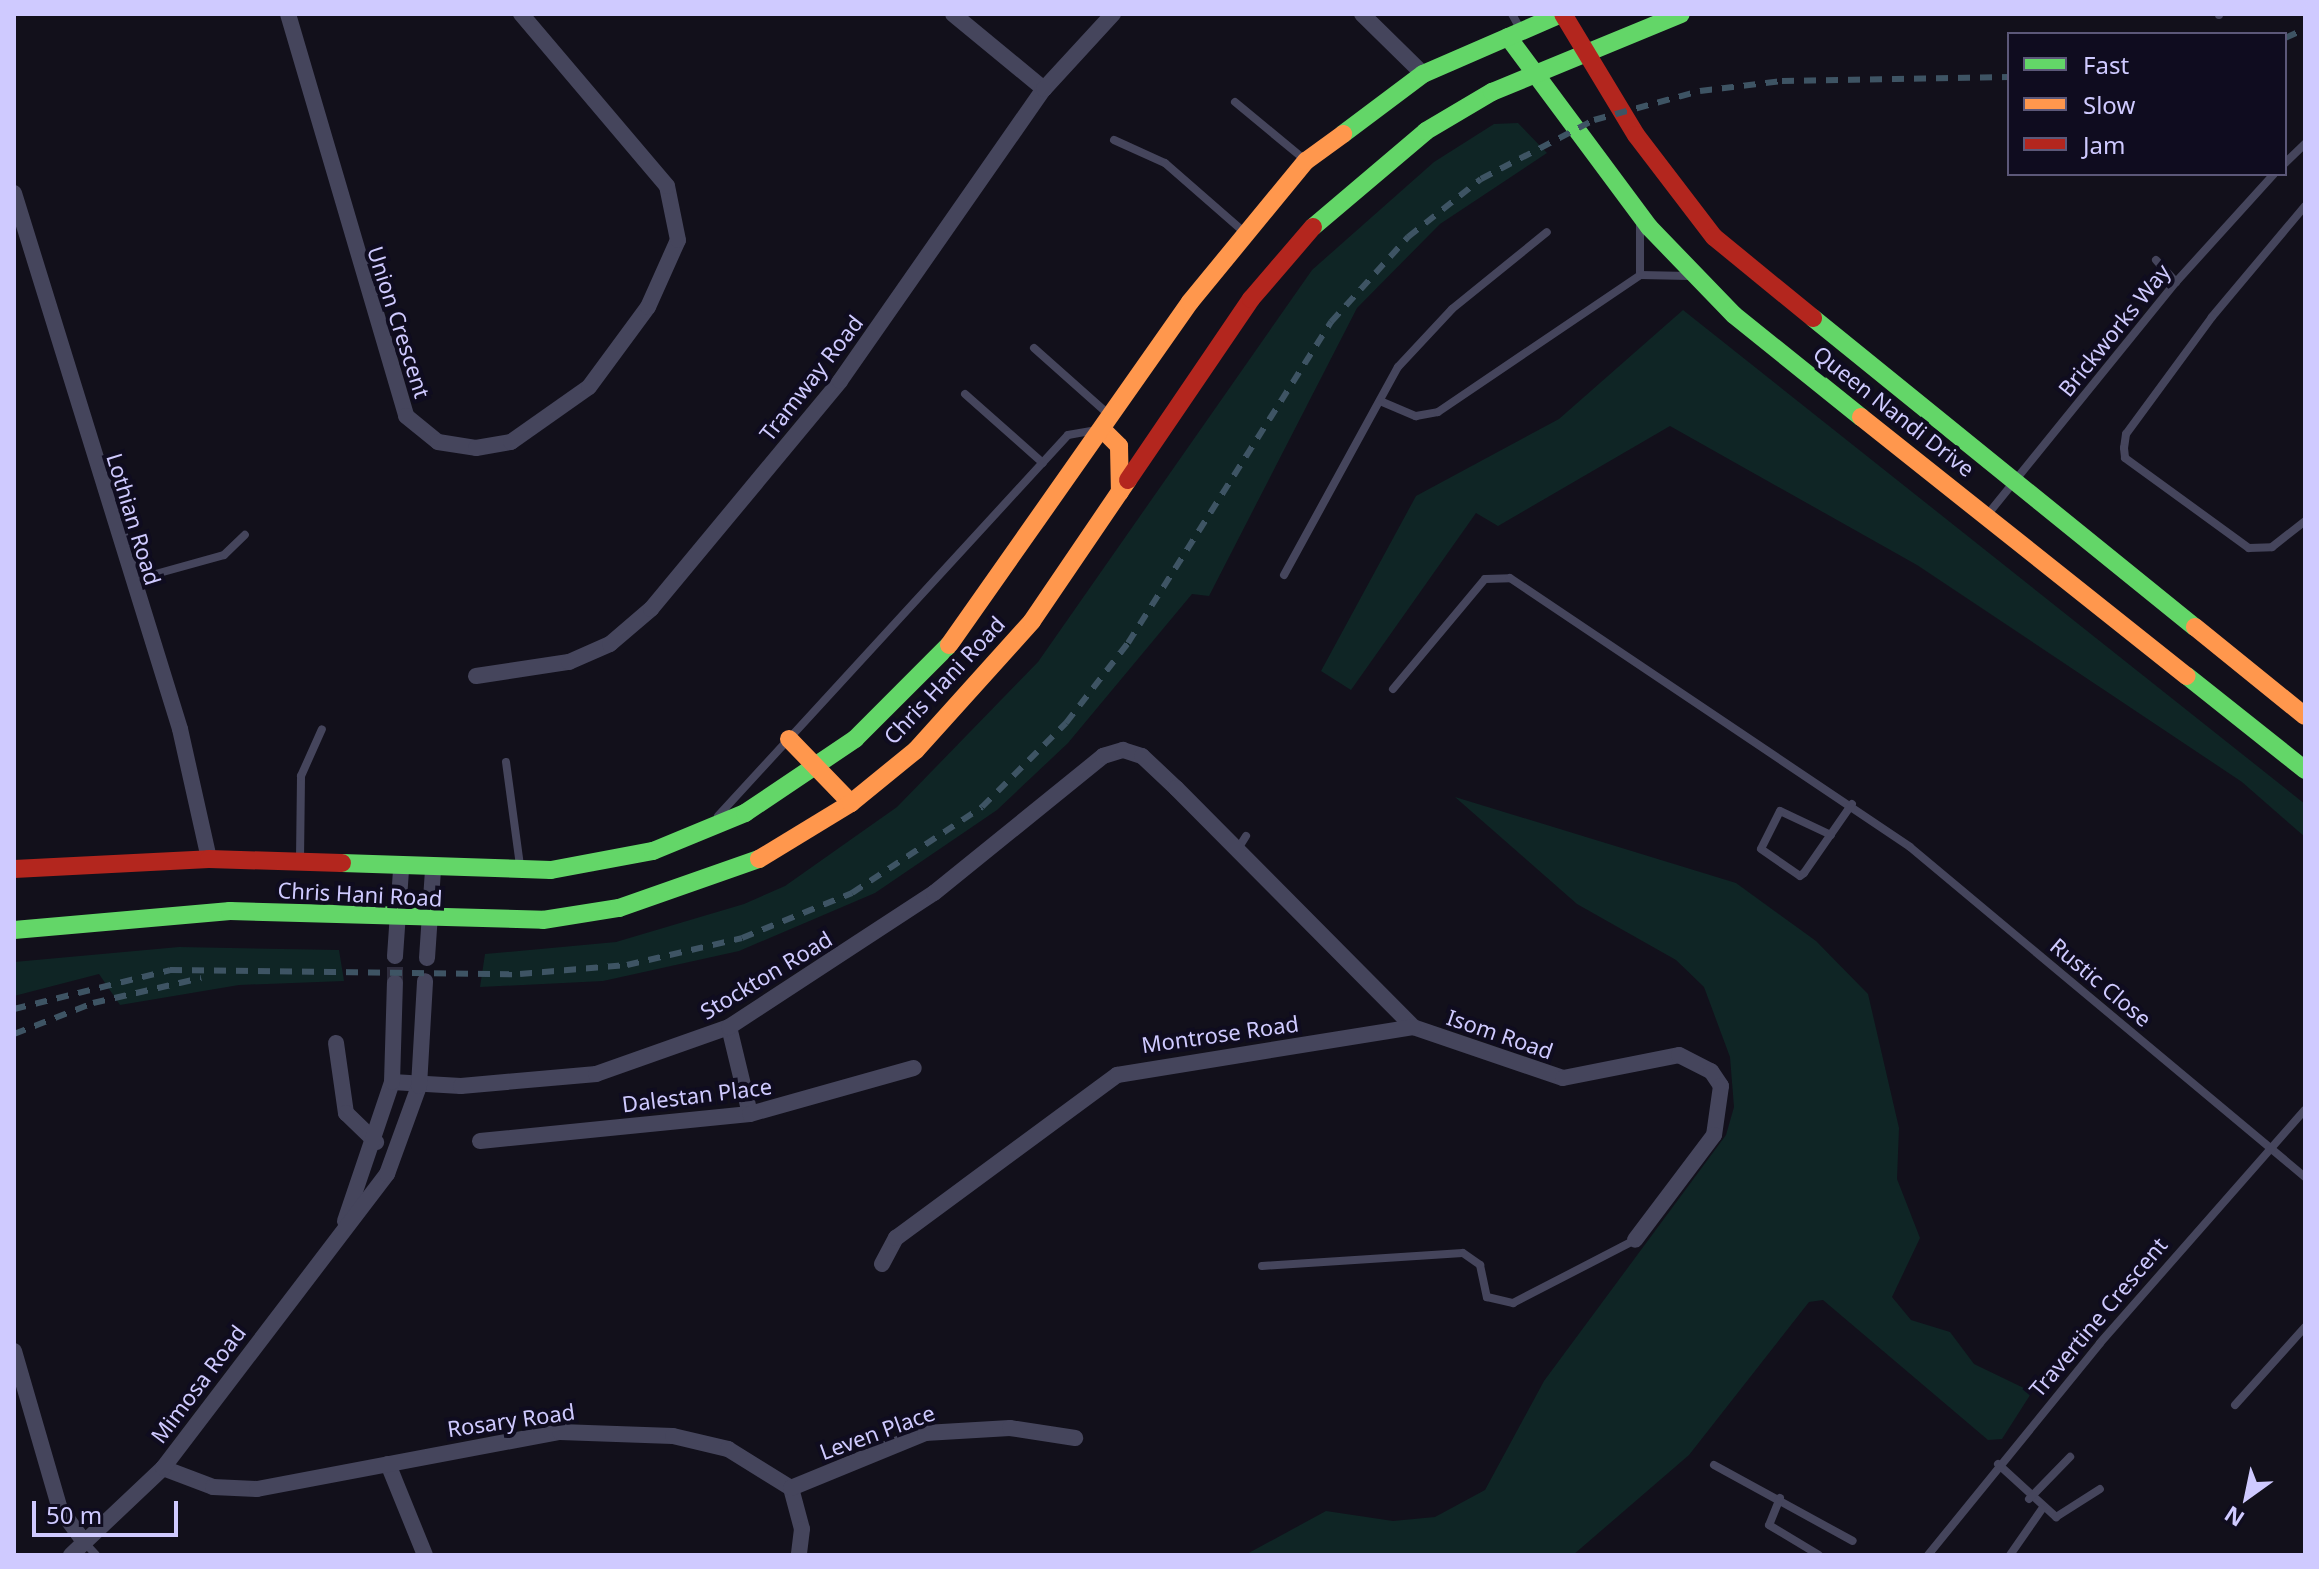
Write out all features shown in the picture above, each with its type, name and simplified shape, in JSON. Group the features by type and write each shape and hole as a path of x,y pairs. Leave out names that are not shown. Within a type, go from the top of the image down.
{"main road":[{"name":"Chris Hani Road","path":"14,869 209,859 401,870 521,871 595,864 701,834 813,770 913,687 966,628 1110,426 1243,231 1306,161 1423,74 1514,27 1562,14"},
{"name":"Queen Nandi Drive","path":"1562,14 1665,178 1714,237 2305,716"},
{"name":"Chris Hani Road","path":"14,930 230,911 429,921 543,920 619,908 755,862 851,803 916,750 982,681 1120,492 1251,299 1329,208 1426,131 1533,75 1681,14"},
{"name":"Queen Nandi Drive","path":"1514,27 1533,75 1639,214 1694,277 2305,770"},
{"path":"1110,426 1121,455 1120,492"},
{"path":"789,739 813,770 851,803"}],"street":[{"name":"Union Crescent","path":"288,14 402,406 419,431 438,442 476,448 524,435 589,387 642,318 678,240 667,186 521,14"},
{"path":"953,14 1044,89"},
{"name":"Tramway Road","path":"476,676 569,662 610,644 651,609 853,364 1044,89 1113,14"},
{"path":"1362,14 1423,74"},
{"name":"Lothian Road","path":"14,193 129,582 180,729 209,859"},
{"name":"Isom Road","path":"1103,756 1123,750 1142,756 1413,1027 1563,1078 1679,1055 1711,1071 1721,1086 1714,1135 1635,1240"},
{"name":"Stockton Road","path":"392,1082 419,1086 611,1071 729,1027 934,893 1103,756"},
{"path":"395,956 401,870"},
{"path":"427,958 433,870"},
{"name":"Mimosa Road","path":"71,1555 90,1549 163,1468 344,1226 387,1174 419,1086 425,981"},
{"name":"Mimosa Road","path":"344,1226 376,1142 392,1082 395,983"},
{"path":"729,1027 750,1114"},
{"name":"Montrose Road","path":"882,1264 896,1238 1101,1083 1133,1069 1413,1027"},
{"path":"336,1043 346,1113 376,1142"},
{"name":"Dalestan Place","path":"480,1141 750,1114 914,1068"},
{"path":"14,1351 60,1509 90,1549"},
{"name":"Leven Place","path":"791,1488 925,1433 1010,1428 1075,1438"},
{"name":"Rosary Road","path":"163,1468 213,1487 257,1489 560,1432 625,1432 728,1449 791,1488"},
{"path":"388,1464 425,1555"},
{"path":"791,1488 802,1529 799,1555"}],"lane":[{"path":"1235,102 1306,161"},
{"path":"1114,140 1165,163 1243,231"},
{"path":"2287,161 2305,144"},
{"name":"Brickworks Way","path":"1988,514 2176,282 2272,176"},
{"path":"2305,206 2212,317 2126,434 2124,448 2125,458 2249,548 2272,547 2305,521"},
{"path":"1639,214 1640,275"},
{"path":"1284,575 1380,401 1423,338 1547,232"},
{"path":"2156,260 2176,282"},
{"path":"1380,401 1416,416 1438,412 1640,275 1694,277"},
{"path":"1034,348 1110,426"},
{"path":"965,394 1043,463"},
{"path":"701,834 1068,435 1110,426"},
{"path":"129,582 224,555 245,535"},
{"name":"Rustic Close","path":"1393,689 1485,579 1510,578 1852,804 1910,847 2305,1177"},
{"path":"300,864 301,776 322,729"},
{"path":"506,762 521,871"},
{"path":"1831,835 1780,811 1761,849 1800,876 1831,835 1852,804"},
{"path":"1235,852 1246,836"},
{"name":"Travertine Crescent","path":"1928,1555 1998,1464 2269,1145 2305,1110"},
{"path":"1262,1266 1463,1253 1480,1265 1487,1297 1513,1303 1635,1240"},
{"path":"2235,1405 2305,1327"},
{"path":"2029,1499 2070,1457"},
{"path":"1998,1464 2029,1499 2042,1509 2065,1517 2100,1489"},
{"path":"1714,1465 1780,1498 1853,1541"},
{"path":"1780,1498 1769,1525 1819,1555"},
{"path":"2010,1555 2042,1509"}],"green space":[{"path":"1518,123 1547,153 1440,224 1357,308 1209,596 1192,594 1068,743 997,810 875,893 739,951 603,981 480,987 485,954 616,942 744,904 785,886 897,807 1038,662 1312,270 1434,162 1494,124"},
{"path":"1683,310 2305,804 2305,837 2242,782 1917,565 1670,426 1498,526 1476,513 1351,690 1321,671 1416,496 1559,419"},
{"path":"1455,797 1736,883 1816,941 1868,994 1899,1128 1897,1179 1920,1238 1892,1297 1911,1320 1950,1332 1974,1364 2032,1392 2002,1439 1988,1440 1823,1300 1809,1302 1689,1455 1573,1555 1245,1555 1326,1511 1393,1521 1435,1517 1485,1490 1544,1381 1726,1135 1734,1107 1730,1057 1704,987 1676,960 1577,904"},
{"path":"179,947 339,950 344,981 239,985 120,1005 99,974 14,996 14,962"}],"tunnel":[{"path":"395,956 395,983"}],"railway":[{"path":"2287,37 2305,29"},
{"path":"14,1009 170,970 520,974 627,965 742,938 852,893 982,807 1066,723 1128,643 1331,322 1408,237 1481,179 1594,120 1700,91 1782,81 2007,77"},
{"path":"14,1034 93,1003 201,978"}],"traffic: fast":[{"path":"1343,134 1423,74 1561,14"},
{"path":"1313,227 1426,131 1492,92 1681,14"},
{"path":"1508,37 1649,227 1734,315 1861,417"},
{"path":"1813,318 2195,627"},
{"path":"342,863 551,870 653,851 745,813 855,739 949,645"},
{"path":"2187,676 2305,770"},
{"path":"14,930 230,911 543,920 619,908 759,859"}],"traffic: slow":[{"path":"949,645 1190,302 1306,161 1343,134"},
{"path":"1861,417 2187,676"},
{"path":"1105,432 1119,446 1120,492"},
{"path":"759,859 851,803 916,750 1032,621 1128,480"},
{"path":"2195,627 2305,716"},
{"path":"789,739 851,803"}],"traffic: jam":[{"path":"1563,14 1636,135 1714,237 1813,318"},
{"path":"1128,480 1251,299 1313,227"},
{"path":"14,869 209,859 342,863"}]}
